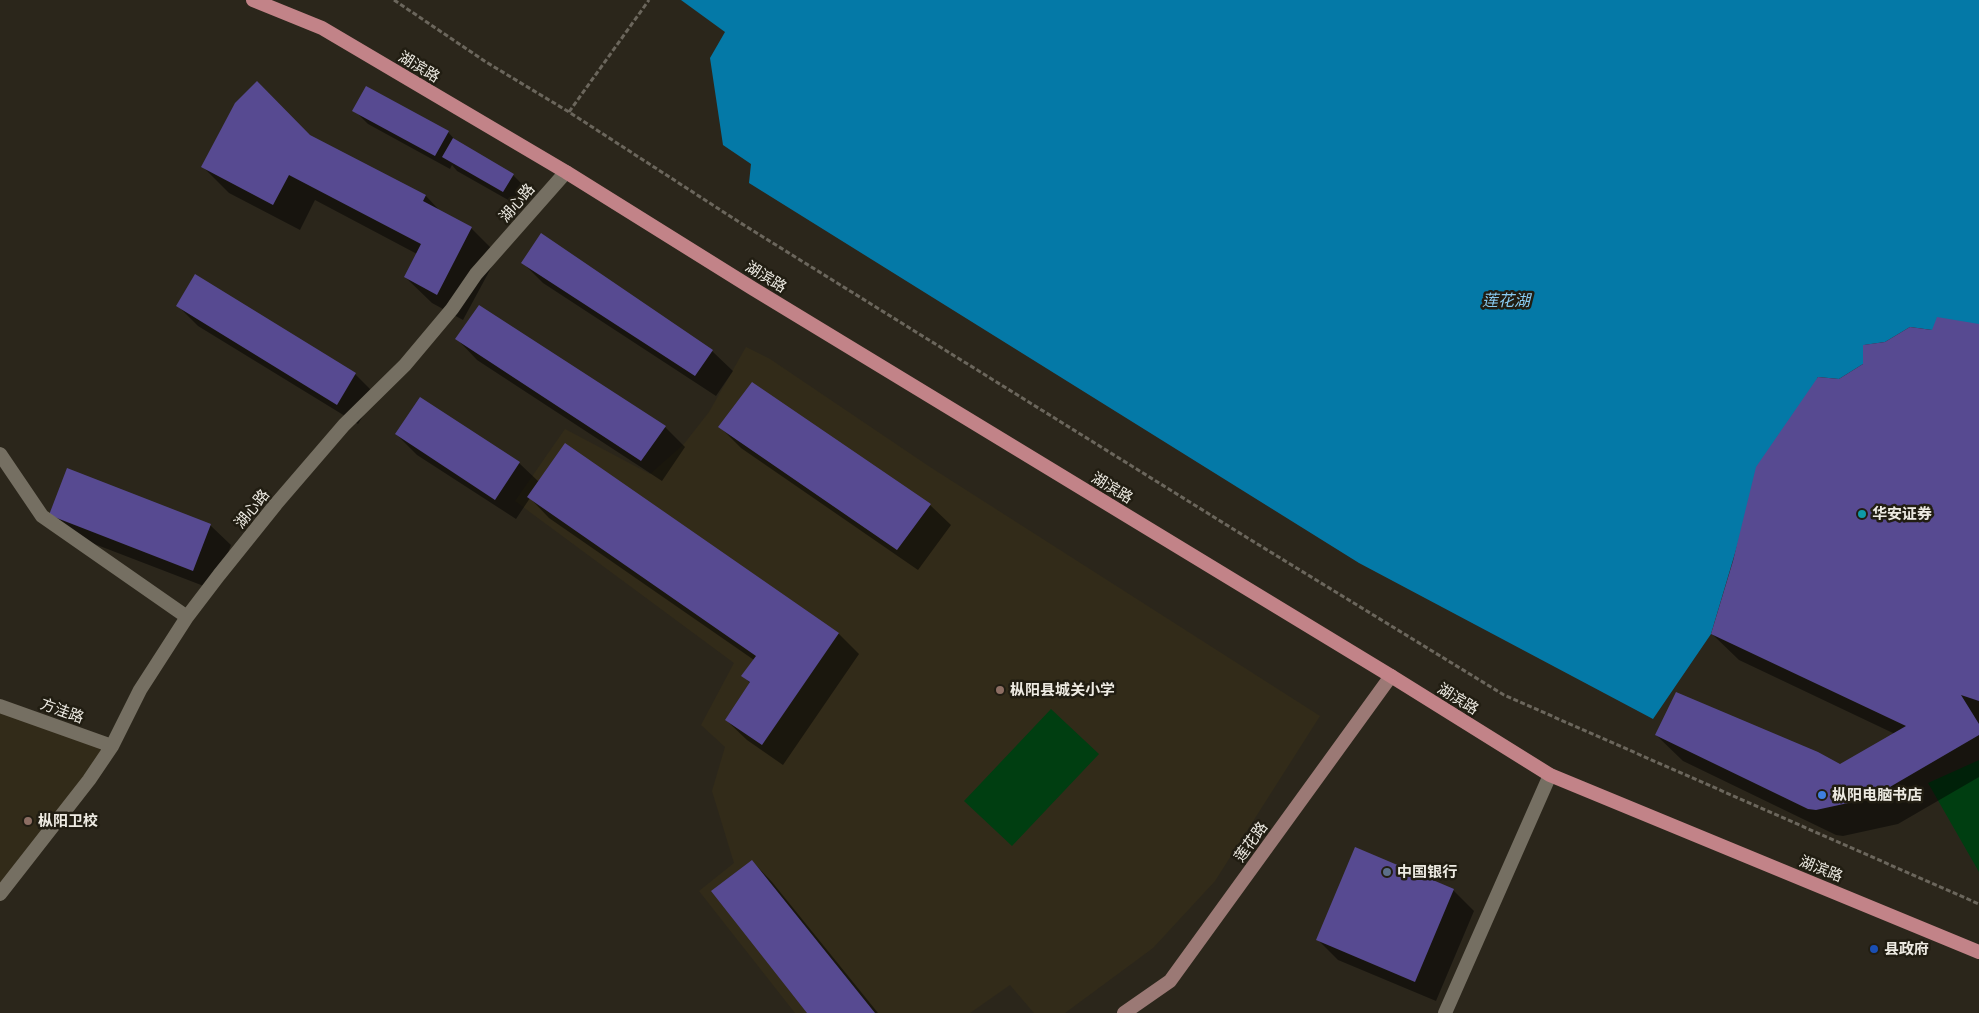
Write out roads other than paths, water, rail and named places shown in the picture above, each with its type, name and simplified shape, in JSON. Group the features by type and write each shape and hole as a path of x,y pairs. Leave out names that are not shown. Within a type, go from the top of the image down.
{"main road":[{"name":"湖滨路","path":"253,0 322,28 566,172 760,293 1391,676 1550,775 1979,952"},
{"name":"莲花路","path":"1124,1013 1170,981 1391,676"}],"lane":[{"name":"湖心路","path":"0,894 90,780 112,746 140,690 186,617 276,504 344,425 405,365 452,309 476,274 566,172"},
{"path":"0,454 42,516 186,617"},
{"name":"方洼路","path":"0,706 112,746"},
{"path":"1445,1013 1550,775"}],"water":[{"name":"莲花湖","path":"681,0 1979,0 1979,324 1932,330 1910,327 1885,342 1864,345 1863,364 1839,379 1818,377 1741,533 1711,634 1653,719 1359,563 749,183 751,164 723,145 710,58 725,32"}],"place":[{"name":"华安证券","path":"1862,514"},
{"name":"枞阳县城关小学","path":"1000,690"},
{"name":"枞阳电脑书店","path":"1822,795"},
{"name":"枞阳卫校","path":"28,821"},
{"name":"中国银行","path":"1387,872"},
{"name":"县政府","path":"1874,949"}]}
